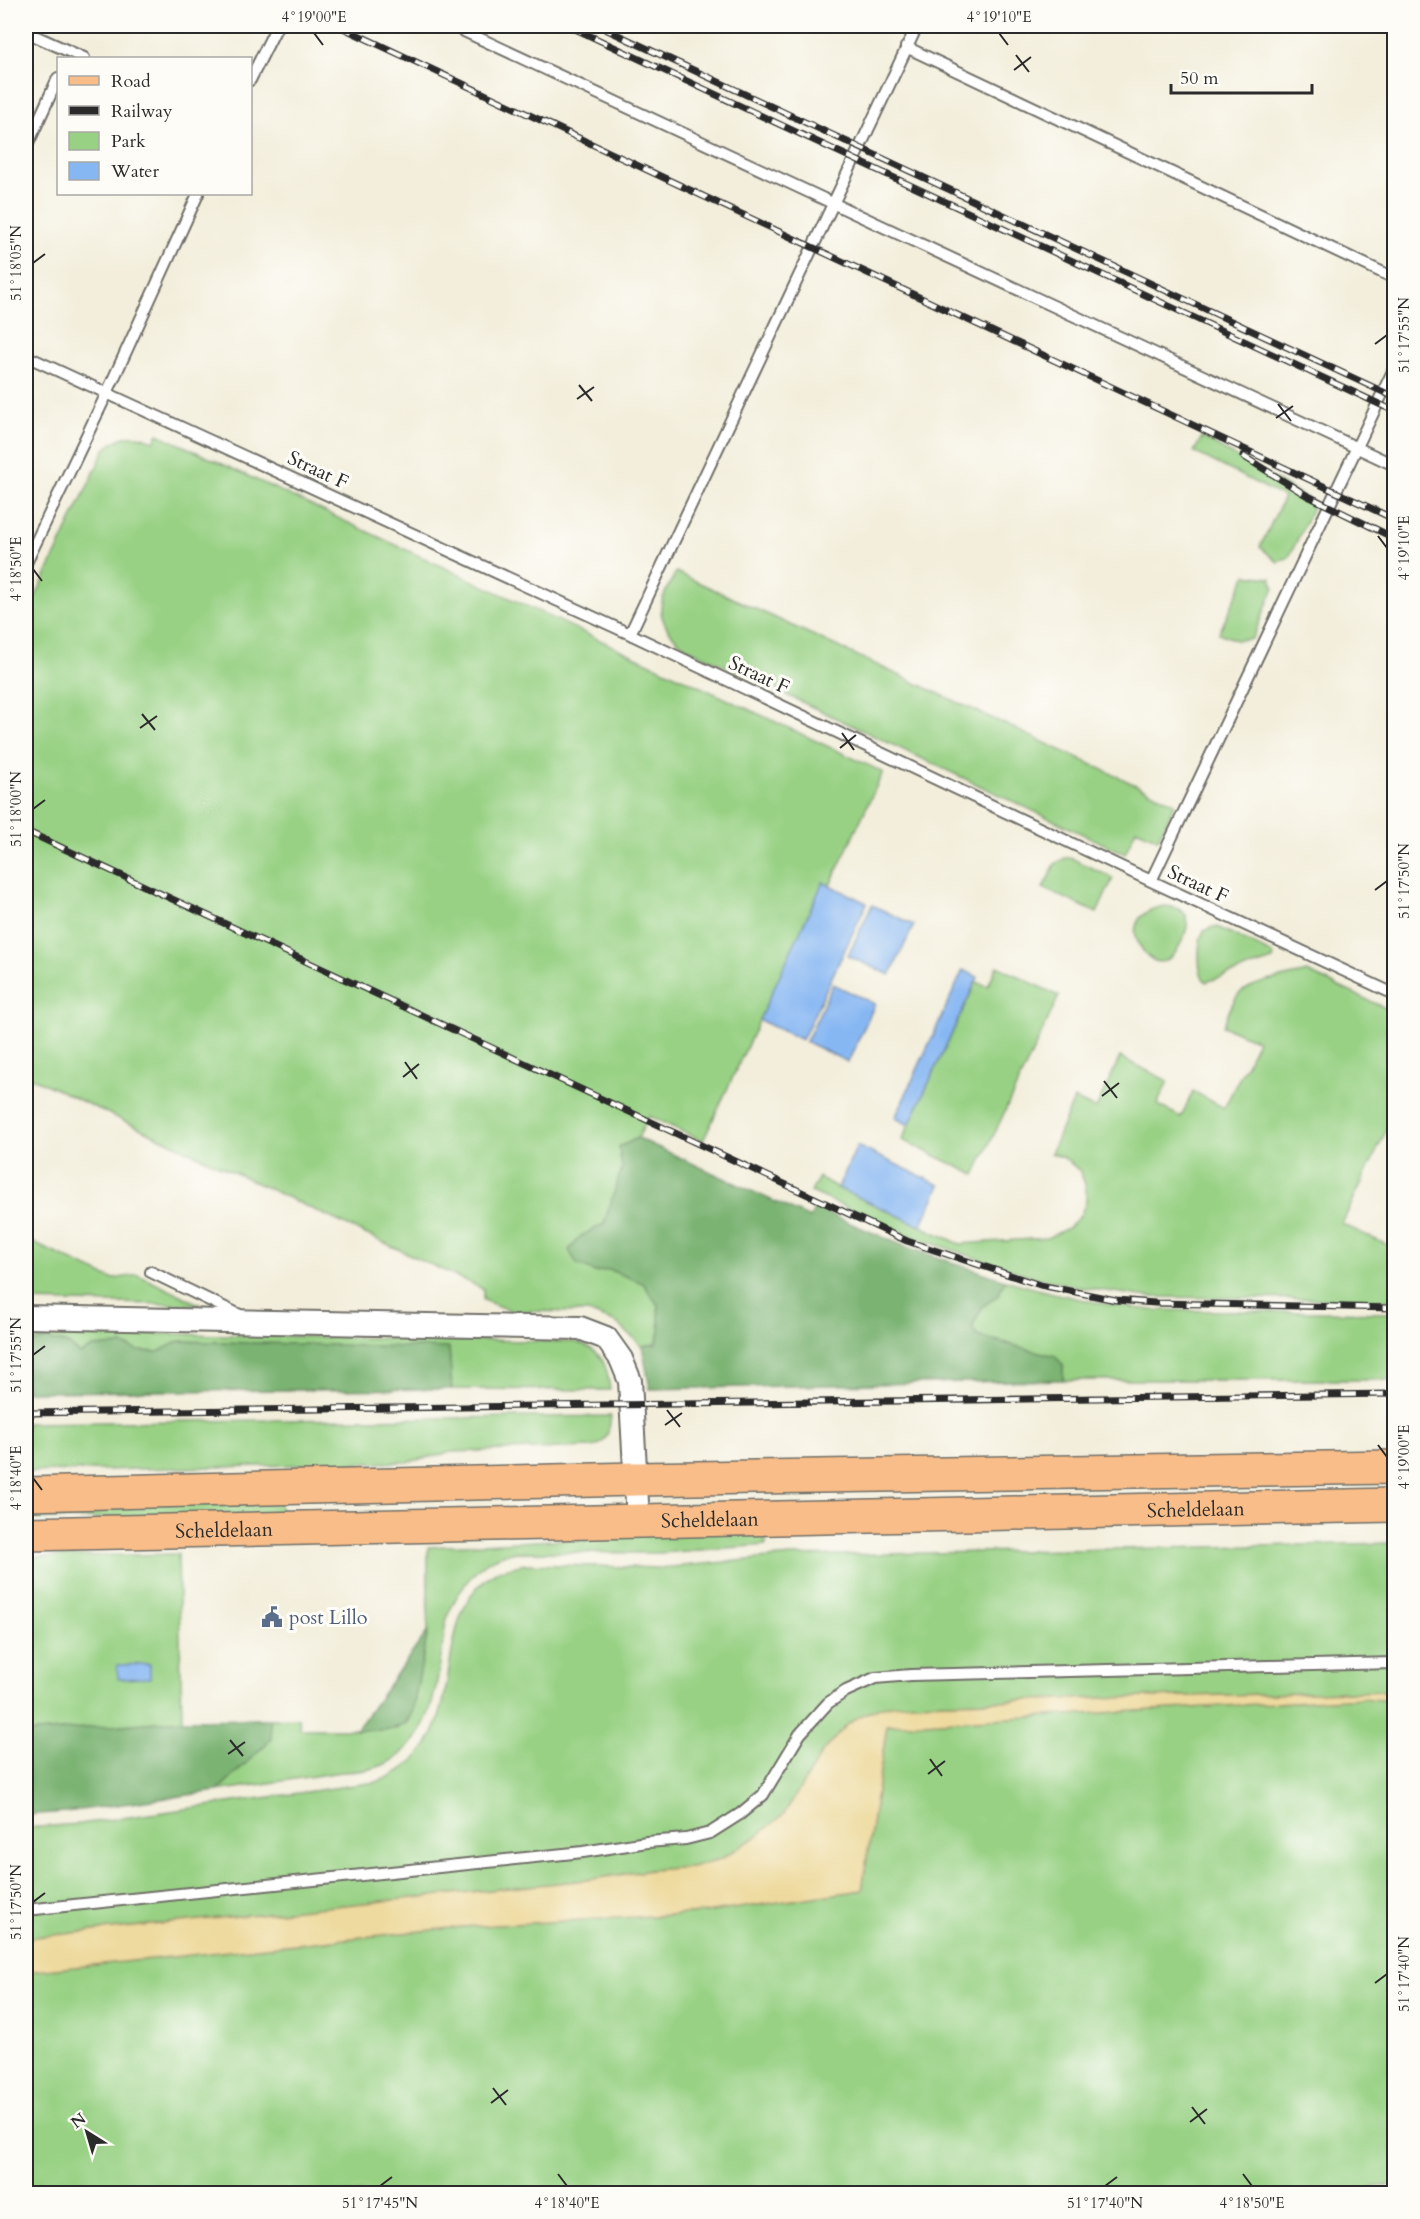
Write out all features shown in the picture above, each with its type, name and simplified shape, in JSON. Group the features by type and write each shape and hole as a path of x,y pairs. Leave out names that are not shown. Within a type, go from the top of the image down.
{"main road":[{"name":"Scheldelaan","path":"26,1494 636,1479 1395,1467"},
{"name":"Scheldelaan","path":"26,1534 1395,1505"}],"street":[{"path":"26,1317 580,1328 606,1338 621,1359 630,1381 638,1520"}],"lane":[{"path":"252,76 277,26"},
{"path":"453,26 1395,465"},
{"path":"630,634 916,26"},
{"path":"26,32 69,55"},
{"path":"906,47 1395,278"},
{"path":"26,148 57,80"},
{"path":"26,563 198,195"},
{"name":"Straat F","path":"26,356 630,634 1395,994"},
{"path":"1151,881 1395,369"},
{"path":"151,1272 253,1322"},
{"path":"26,1910 573,1853 647,1842 686,1839 710,1833 740,1814 763,1795 800,1734 828,1703 846,1691 875,1678 911,1674 1395,1663"}],"green space":[{"path":"158,434 883,772 830,885 823,883 703,1141 649,1116 638,1138 619,1147 622,1168 604,1224 581,1236 595,1272 610,1270 643,1283 658,1305 660,1332 656,1344 642,1346 617,1323 588,1312 511,1311 483,1300 483,1289 26,1075 26,617 105,449 117,440 128,436 140,436 154,441"},
{"path":"1202,437 1315,503 1289,557 1278,562 1260,547 1284,497 1194,452"},
{"path":"676,572 1175,803 1158,839 1136,829 1125,854 689,649 667,628 661,613 663,598"},
{"path":"1246,575 1271,578 1274,588 1252,639 1236,640 1219,633"},
{"path":"1065,858 1071,858 1113,878 1097,913 1043,888 1055,864"},
{"path":"1165,906 1184,912 1187,927 1175,953 1161,962 1150,958 1144,952 1136,936 1136,928 1142,916"},
{"path":"1218,927 1271,953 1274,956 1273,960 1206,982 1201,972 1200,942 1204,931"},
{"path":"997,966 1059,996 975,1175 902,1140 976,982 988,986"},
{"path":"1307,972 1394,1012 1394,1114 1342,1224 1394,1248 1394,1300 1148,1297 1079,1287 1034,1277 913,1237 811,1192 819,1177 960,1244 1047,1238 1068,1228 1080,1216 1086,1202 1086,1187 1080,1171 1064,1158 1051,1153 1074,1099 1096,1109 1120,1057 1168,1081 1157,1105 1181,1117 1193,1091 1224,1108 1258,1041 1223,1026 1234,1000 1240,993 1254,985"},
{"path":"638,1138 810,1218 815,1208 904,1246 1005,1280 998,1295 982,1307 972,1327 977,1336 1055,1356 1063,1365 1063,1380 650,1389 642,1346 656,1344 660,1332 658,1305 643,1283 610,1270 595,1272 577,1264 569,1250 581,1236 604,1224 622,1168 619,1147"},
{"path":"31,1242 112,1279 138,1275 201,1305 26,1301 26,1244"},
{"path":"1005,1280 1078,1299 1152,1310 1394,1313 1394,1380 1063,1380 1063,1365 1004,1342 978,1337 972,1328 982,1307 998,1295"},
{"path":"26,1331 575,1342 592,1349 602,1359 610,1390 452,1389 449,1348 179,1341 159,1352 139,1351 123,1345 93,1347 80,1354 60,1341 26,1344"},
{"path":"46,1339 68,1344 80,1354 93,1347 123,1345 139,1351 158,1352 179,1341 449,1348 452,1389 26,1392 26,1344"},
{"path":"611,1416 605,1440 592,1447 451,1452 408,1462 26,1472 26,1423"},
{"path":"279,1500 281,1514 26,1520 26,1506"},
{"path":"765,1528 766,1545 661,1553 511,1552 492,1560 473,1575 453,1605 446,1622 437,1683 428,1716 411,1744 398,1756 371,1769 217,1791 271,1739 270,1719 299,1718 300,1729 396,1729 407,1723 412,1712 428,1631 428,1547"},
{"path":"1394,1543 1394,1691 912,1703 823,1751 784,1814 756,1837 721,1859 691,1867 651,1870 587,1880 26,1938 26,1828 80,1824 376,1782 409,1765 429,1741 441,1713 459,1621 472,1594 494,1573 505,1569 525,1564 660,1568 792,1556"},
{"path":"178,1554 182,1720 26,1733 26,1557"},
{"path":"428,1631 412,1713 407,1720 395,1728 356,1730"},
{"path":"1362,1698 1394,1701 1394,2184 1334,2194 26,2193 26,1972 460,1927 704,1913 862,1890 887,1725"},
{"path":"270,1719 271,1739 217,1791 66,1812 26,1815 26,1733 182,1720"}],"sand":[{"path":"1394,1691 1394,1701 1362,1698 887,1725 862,1890 704,1913 460,1927 26,1972 26,1938 587,1880 651,1870 691,1867 721,1859 756,1837 784,1814 823,1751 847,1725 882,1706 912,1703"}],"water":[{"path":"823,882 867,903 802,1040 759,1020"},
{"path":"872,905 914,925 890,975 848,956"},
{"path":"963,970 978,977 909,1125 895,1118"},
{"path":"833,984 875,1004 848,1062 806,1042"},
{"path":"857,1146 940,1185 921,1226 838,1188"},
{"path":"150,1664 150,1678 118,1679 117,1665"}],"railway":[{"path":"339,26 1394,519"},
{"path":"569,26 1394,411"},
{"path":"599,26 1394,397"},
{"path":"1243,456 1306,495 1394,538"},
{"path":"26,831 907,1241 1040,1285 1116,1300 1155,1303 1394,1308"},
{"path":"26,1413 1394,1394"}],"place":[{"name":"post Lillo","path":"272,1617"}]}
